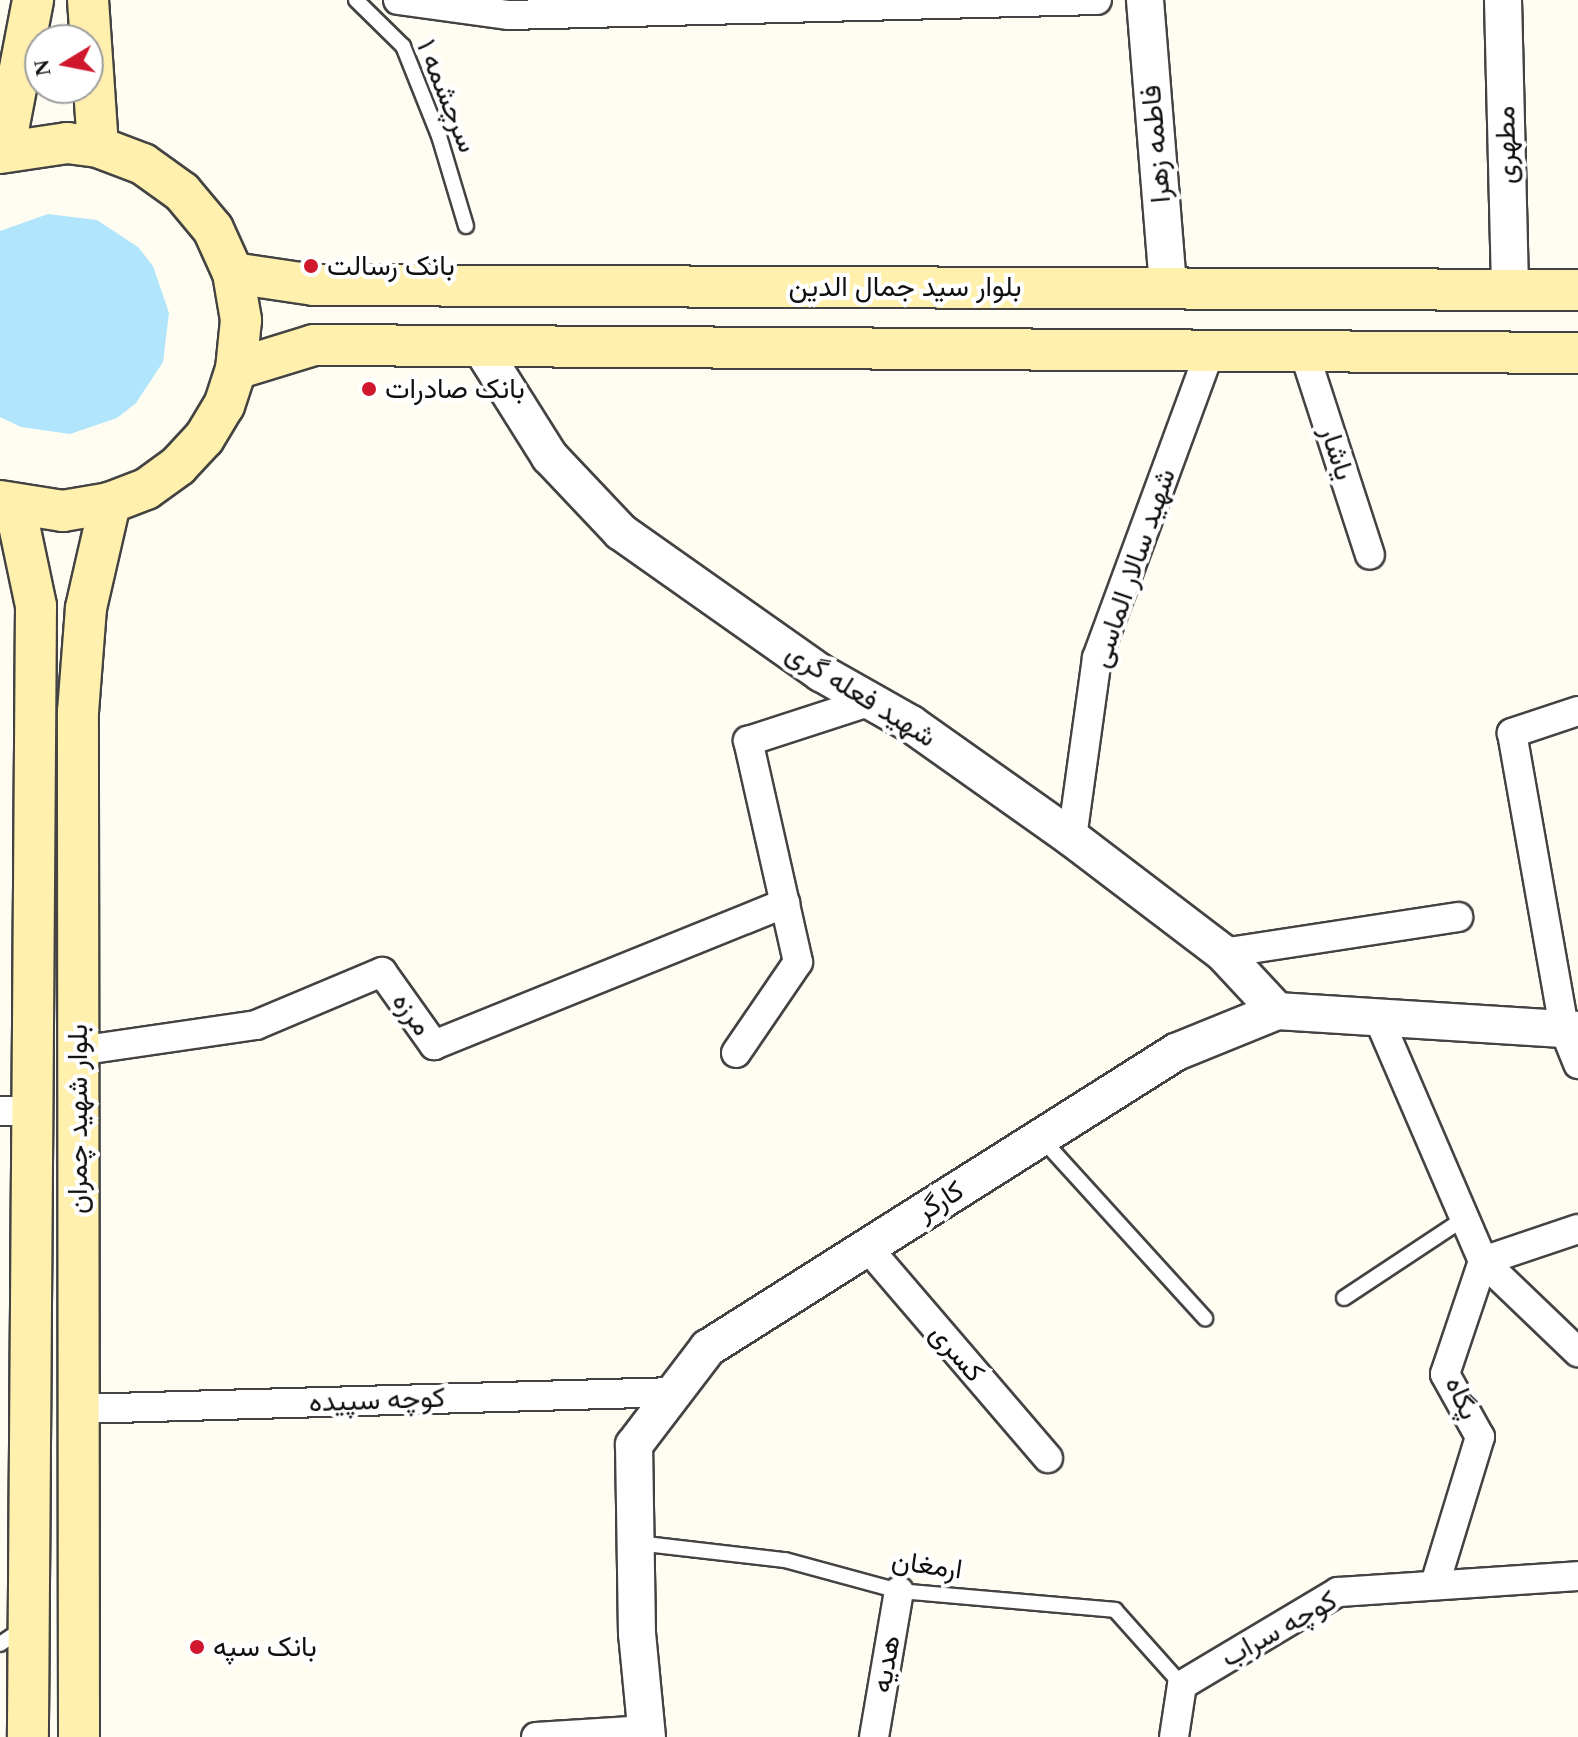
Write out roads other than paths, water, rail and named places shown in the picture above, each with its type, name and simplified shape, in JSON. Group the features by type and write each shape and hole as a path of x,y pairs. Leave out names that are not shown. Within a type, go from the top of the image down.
{"main road":[{"path":"8,503 63,511 110,503 146,489 204,438 224,405 236,369 241,320 233,273 213,229 182,192 143,164 98,147 51,144 2,152 33,0"},
{"path":"88,0 98,147"},
{"name":"بلوار سید جمال الدین","path":"233,273 314,285 1578,290"},
{"path":"236,369 314,345 1578,353"},
{"name":"بلوار شهید چمران","path":"8,503 21,566 36,606 16,1111 14,1634 28,1737"},
{"name":"بلوار شهید چمران","path":"79,1737 78,712 86,608 110,503"}],"street":[{"path":"398,0 509,15 1097,0"},
{"name":"فاطمه زهرا","path":"1145,0 1168,288"},
{"name":"مطهری","path":"1503,0 1510,290"},
{"name":"شهید فعله گری","path":"480,346 550,457 621,532 821,673 871,701 1072,838 1223,953 1277,1011"},
{"name":"شهید سالار الماسی","path":"1072,838 1097,658 1210,351"},
{"name":"یاشار","path":"1304,352 1370,555"},
{"path":"736,1053 798,962 748,741 871,701"},
{"path":"1578,711 1512,733 1578,1064"},
{"name":"مرزه","path":"78,1051 256,1025 382,972 434,1045 785,903"},
{"path":"1223,953 1458,917"},
{"name":"کارگر","path":"647,1733 637,1634 634,1445 708,1348 1176,1052 1277,1011 1377,1015 1571,1030"},
{"path":"1377,1015 1483,1261 1578,1352"},
{"path":"1483,1261 1578,1229"},
{"name":"کسری","path":"867,1247 1048,1458"},
{"name":"پگاه","path":"1435,1584 1480,1437 1445,1374 1483,1261"},
{"name":"کوچه سپیده","path":"79,1409 675,1392"},
{"name":"کوچه سراب","path":"1182,1685 1338,1592 1578,1576"},
{"name":"هدیه","path":"874,1737 899,1591"},
{"path":"1174,1737 1182,1685"},
{"path":"536,1737 647,1733"}],"lane":[{"name":"سرچشمه ۱","path":"356,0 403,46 439,136 466,226"},
{"path":"1041,1137 1205,1318"},
{"path":"1344,1298 1465,1218"},
{"name":"ارمغان","path":"636,1543 785,1560 899,1591 1115,1610 1182,1685"}],"water":[{"path":"48,214 97,220 138,247 153,266 169,313 163,362 136,403 117,418 70,434 21,427 0,417 0,231"}],"place":[{"name":"بانک رسالت","path":"311,266"},
{"name":"بانک صادرات","path":"369,389"},
{"name":"بانک سپه","path":"197,1647"}]}
